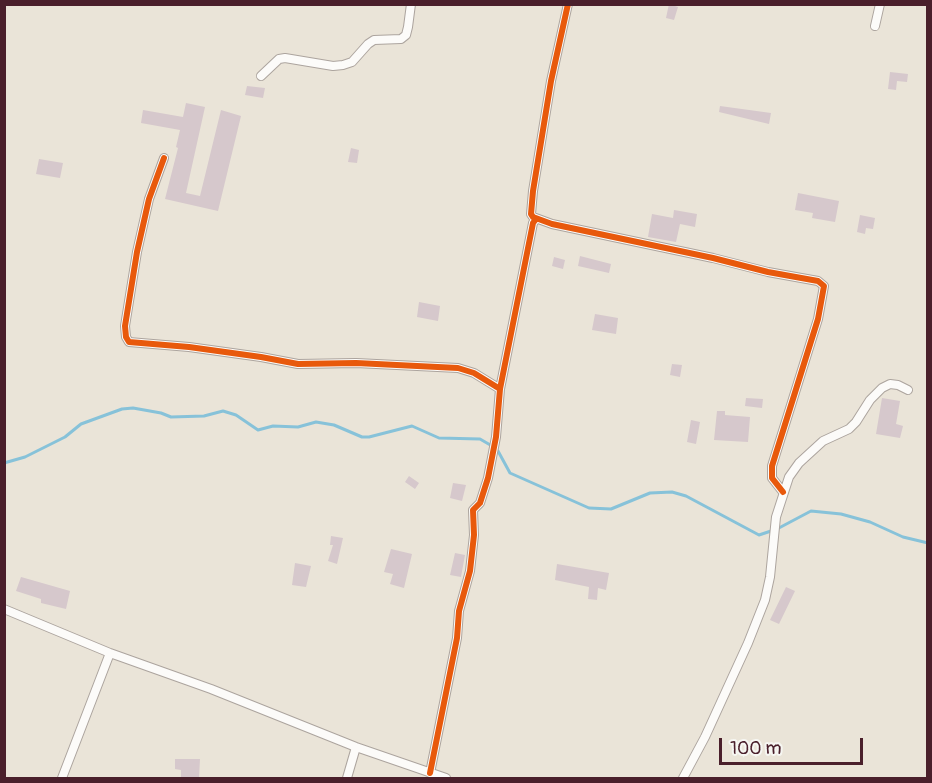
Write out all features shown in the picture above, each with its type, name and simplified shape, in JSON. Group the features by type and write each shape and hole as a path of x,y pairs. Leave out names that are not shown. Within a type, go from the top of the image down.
{"street":[{"path":"261,76 279,59 333,66 343,65 352,62 374,40 401,39 408,27 411,4"},
{"path":"568,4 551,81 531,214 536,219 768,272 818,281 823,284 818,319 772,466 772,478 783,492"},
{"path":"875,26 880,4"},
{"path":"164,158 149,199 137,252 125,326 129,342 189,347 298,364 345,363 458,368 474,373 500,389"},
{"path":"430,773 457,638 459,611 470,570 474,535 473,510 480,502 488,478 496,437 500,389 533,223 536,219"},
{"path":"683,778 724,696 765,600 770,577 776,517 789,477 823,441 849,429 862,415 875,393 890,384 908,390"},
{"path":"4,609 356,747 446,778"},
{"path":"62,778 110,652"},
{"path":"347,778 356,747"}],"building":[{"path":"669,4 678,7 674,20 666,18"},
{"path":"890,72 908,74 907,82 897,81 896,90 888,89"},
{"path":"247,86 265,88 263,98 245,95"},
{"path":"186,103 205,107 186,193 200,196 221,110 241,116 218,211 165,199 178,148 176,147 180,130 141,123 143,110 183,117"},
{"path":"720,106 771,113 769,124 719,112"},
{"path":"351,148 359,150 357,163 348,162"},
{"path":"39,159 63,163 60,178 36,174"},
{"path":"798,193 839,201 835,222 812,218 813,213 795,210"},
{"path":"674,210 697,214 695,227 680,224 676,242 648,237 652,214 673,218"},
{"path":"860,215 875,218 873,229 866,228 865,234 857,232"},
{"path":"580,256 611,264 609,273 578,266"},
{"path":"554,257 565,260 563,269 552,266"},
{"path":"419,302 440,306 438,321 417,317"},
{"path":"595,314 618,318 616,334 592,330"},
{"path":"672,364 682,365 680,377 670,375"},
{"path":"746,398 763,399 762,408 745,406"},
{"path":"882,398 900,401 896,424 903,426 900,438 876,434"},
{"path":"717,411 725,411 725,415 750,417 748,442 714,440"},
{"path":"691,420 700,422 696,444 687,442"},
{"path":"409,476 419,483 415,489 405,482"},
{"path":"453,483 466,485 462,501 450,498"},
{"path":"331,536 343,538 337,564 328,561 333,545 330,545"},
{"path":"391,549 412,554 404,588 390,584 393,574 384,572"},
{"path":"455,553 465,555 461,577 450,575"},
{"path":"295,563 311,566 306,587 292,585"},
{"path":"557,564 609,573 606,590 598,588 597,600 588,599 589,587 555,580"},
{"path":"21,577 70,591 66,609 41,603 41,599 16,591"},
{"path":"786,587 795,591 779,624 770,620"},
{"path":"175,759 200,759 199,778 181,778 181,770 175,769"}],"waterway":[{"path":"4,463 25,457 65,437 81,424 122,409 133,408 171,417 204,416 223,411 236,415 258,430 273,426 298,427 316,422 334,425 362,437 412,426 439,438 480,439 492,446"},
{"path":"498,451 510,473 589,508 611,509 650,493 672,492 686,496 759,535 771,531"},
{"path":"777,529 811,511 841,514 870,522 903,537 928,543"}],"cycle path":[{"path":"568,4 551,81 533,191 531,214 533,217 552,224 818,281 824,286 818,319 772,466 772,478 783,492"},
{"path":"164,158 149,199 137,252 125,326 129,342 189,347 298,364 356,363 458,368 474,373 500,389"},
{"path":"430,773 457,638 459,611 470,571 474,535 473,510 480,503 488,478 496,437 500,389 533,223 536,219"}]}
